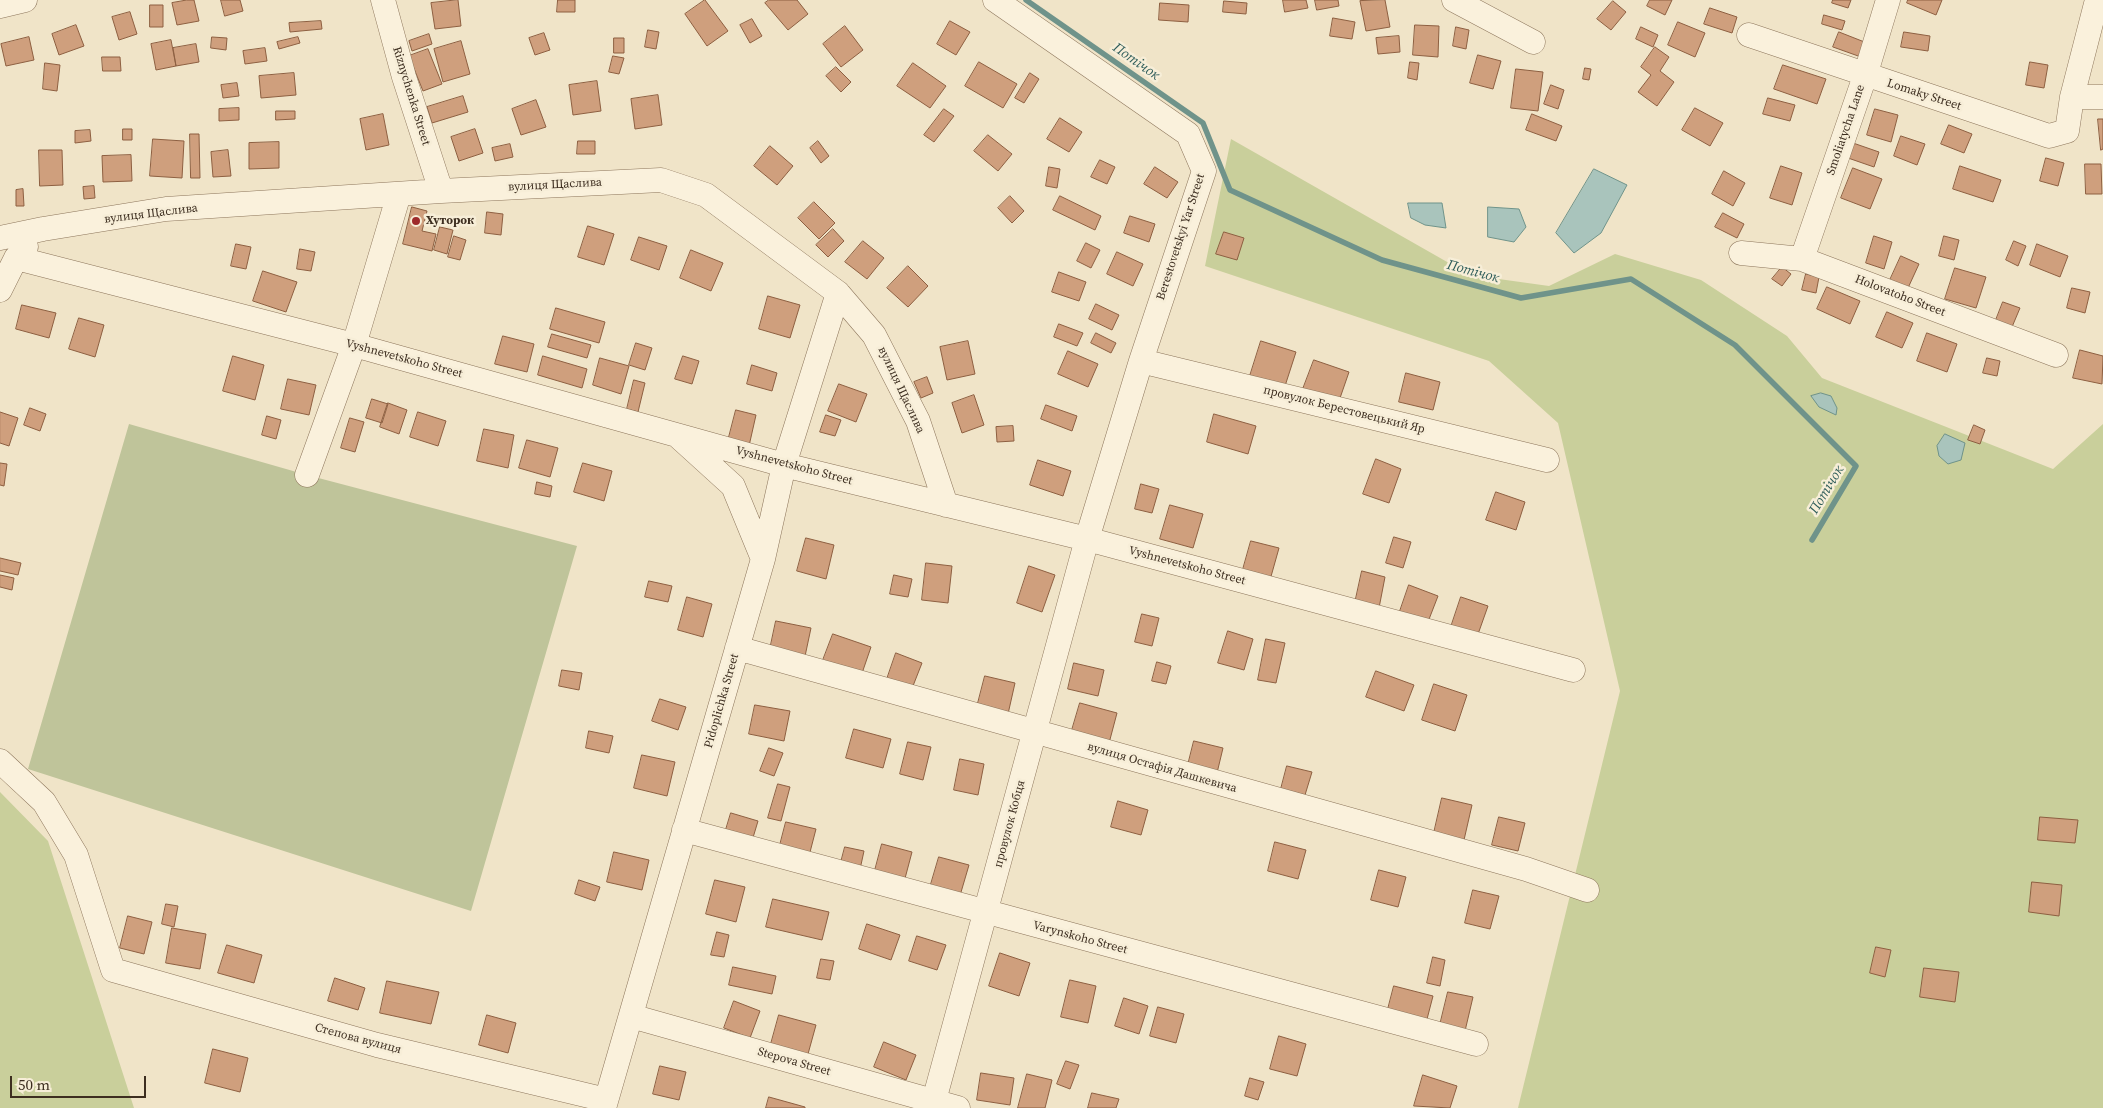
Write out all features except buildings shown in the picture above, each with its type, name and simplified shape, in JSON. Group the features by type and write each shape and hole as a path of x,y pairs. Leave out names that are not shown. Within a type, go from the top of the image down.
{"street":[{"path":"0,6 25,0"},
{"name":"Riznychenka Street","path":"383,0 404,77 442,191"},
{"name":"Berestovetskyi Yar Street","path":"995,0 1188,134 1204,171 1141,361 1087,539"},
{"path":"1454,0 1533,42"},
{"name":"Smoliatycha Lane","path":"1802,260 1865,76 1888,0"},
{"path":"2096,0 2072,96 2103,97"},
{"name":"Lomaky Street","path":"1750,35 1865,76 2049,136 2067,130 2072,96"},
{"name":"вулиця Щаслива","path":"0,238 43,229 166,210 442,191 661,180 706,195 838,293 874,335 883,352 918,421 946,505"},
{"path":"307,475 354,345 399,194"},
{"path":"0,290 16,258 43,229"},
{"name":"Holovatoho Street","path":"1741,253 1802,260 2056,355"},
{"name":"Vyshnevetskoho Street","path":"16,258 354,345 784,464 1087,539 1573,670"},
{"name":"Pidoplichka Street","path":"605,1104 737,648 762,558 784,464 838,293"},
{"name":"провулок Берестовецький Яр","path":"1141,361 1548,460"},
{"path":"674,433 733,486 762,558"},
{"name":"провулок Кобця","path":"933,1105 1087,539"},
{"name":"вулиця Остафія Дашкевича","path":"737,648 1516,866 1587,890"},
{"name":"Степова вулиця","path":"0,761 44,802 76,854 113,970 377,1045 605,1104"},
{"name":"Varynskoho Street","path":"684,830 1476,1044"},
{"name":"Stepova Street","path":"630,1016 933,1105 958,1108"}],"green space":[{"path":"1231,139 1470,275 1549,286 1615,254 1701,280 1787,336 1822,378 2053,469 2103,424 2103,1108 1518,1108 1620,691 1558,423 1489,361 1205,266"},
{"path":"129,424 307,475 577,546 471,911 28,769"},
{"path":"0,792 48,841 134,1108 0,1108"}],"water":[{"path":"1594,169 1627,185 1601,233 1574,253 1556,233"},
{"path":"1408,203 1442,203 1446,228 1425,225 1411,218"},
{"path":"1488,207 1519,209 1526,227 1514,242 1488,237"},
{"path":"1821,393 1831,396 1837,408 1836,415 1819,407 1811,396"},
{"path":"1945,434 1965,443 1961,460 1948,464 1939,456 1937,446"}],"waterway":[{"name":"Потічок","path":"1026,0 1203,123 1230,190 1382,260 1521,298 1631,279 1735,345 1856,466 1812,540"}],"place":[{"name":"Хуторок","path":"416,221"}]}
